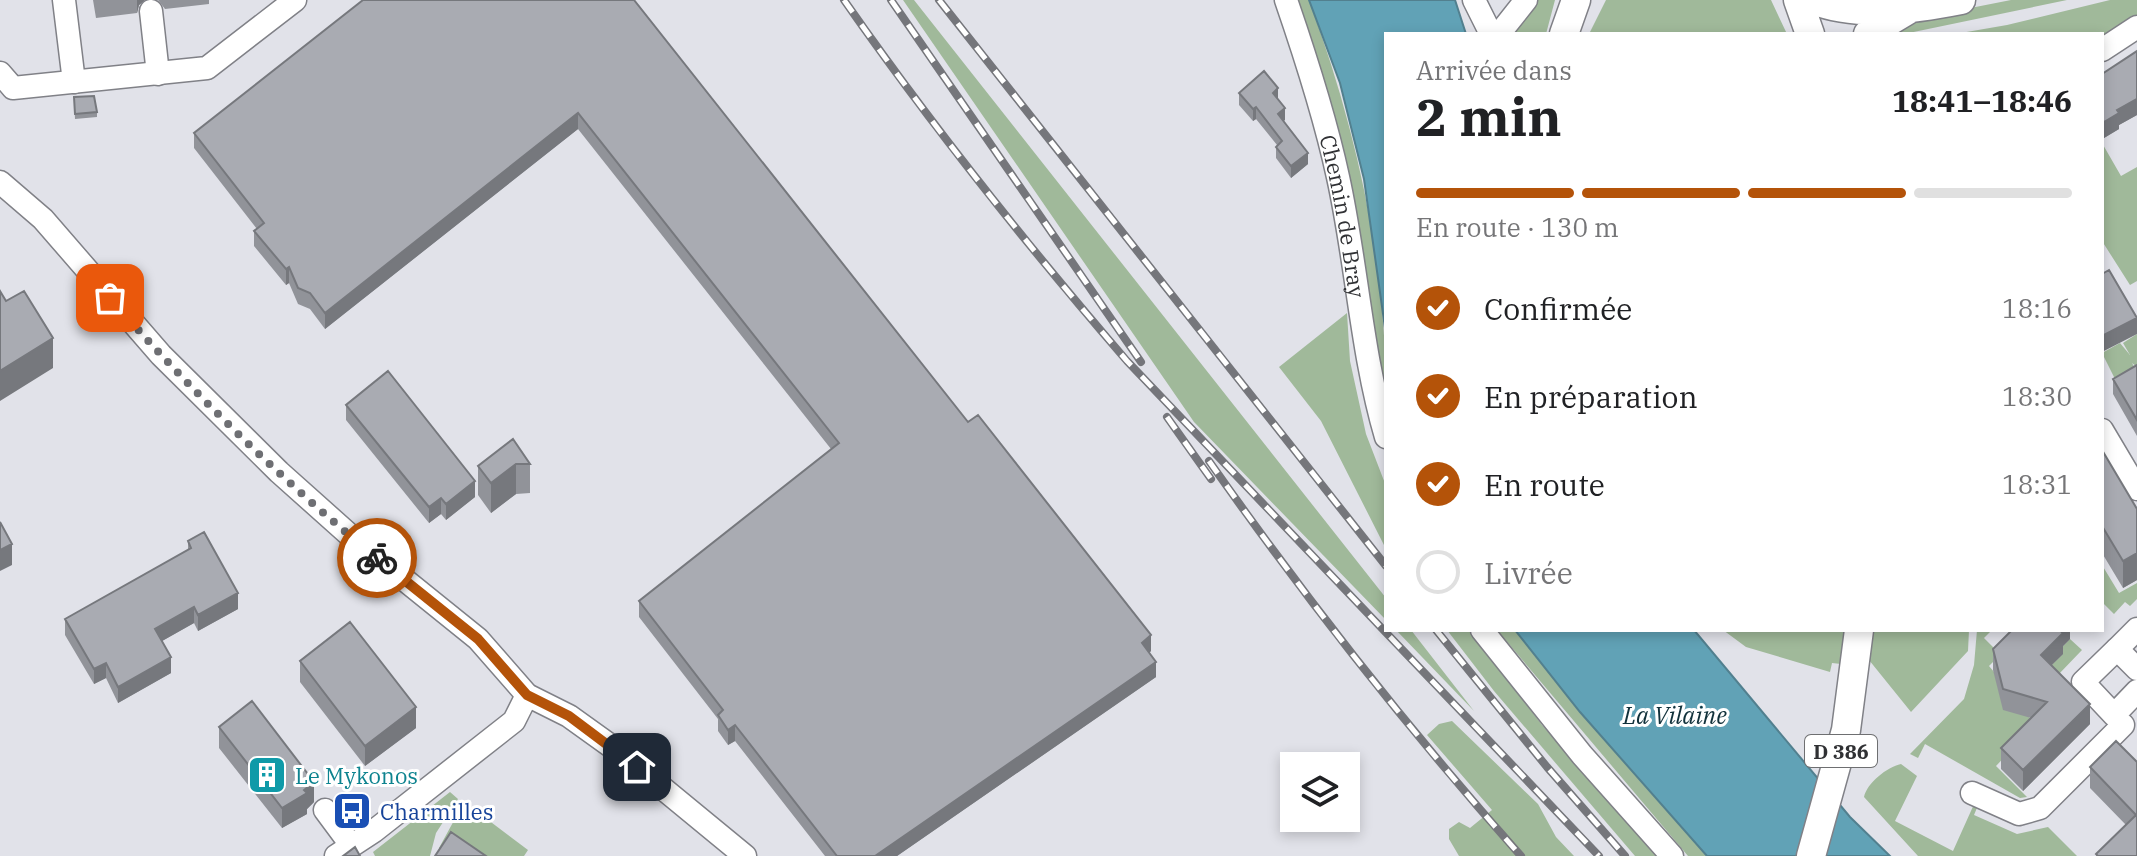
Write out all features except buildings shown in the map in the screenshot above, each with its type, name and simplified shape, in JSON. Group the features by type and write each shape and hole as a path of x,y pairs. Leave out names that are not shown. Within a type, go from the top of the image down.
{"main road":[{"path":"1565,32 1576,0"},
{"path":"1798,0 1809,32"},
{"path":"1813,0 1845,8 1910,9 1961,0"},
{"path":"1871,32 1910,9"},
{"name":"D 386","path":"1811,856 1846,730 1858,637"}],"street":[{"path":"64,0 74,82"},
{"path":"0,73 13,88 207,68 295,0"},
{"name":"Chemin de Bray","path":"1286,0 1315,86 1339,179 1357,300 1384,428"},
{"path":"1474,0 1490,32"},
{"path":"1501,32 1526,0"},
{"path":"151,11 158,74"},
{"path":"2104,49 2137,27"},
{"path":"0,182 43,219 161,355 279,472 354,539 478,639 527,695 569,716 615,749 745,856"},
{"path":"2104,433 2137,489"},
{"path":"2125,726 2083,682 2137,629"},
{"path":"1484,632 1582,755 1672,856"},
{"path":"2117,649 2137,669"},
{"path":"1972,793 2019,814 2040,808 2125,726 2137,691"},
{"path":"325,810 347,848 503,711 527,695"}],"green space":[{"path":"903,0 914,0 1384,595 1384,618 1194,422"},
{"path":"1294,0 1309,0 1354,146 1381,295 1384,384 1351,181"},
{"path":"1538,0 1555,0 1547,32 1514,32"},
{"path":"1606,0 1771,0 1786,32 1590,32"},
{"path":"2011,0 2067,0 1914,32 1886,32 1925,17"},
{"path":"2110,0 2137,0 2137,15 2104,39 2104,32 1967,32"},
{"path":"2104,146 2121,176 2137,167 2137,281 2130,285 2104,244"},
{"path":"1347,313 1350,361 1366,434 1384,481 1384,545 1321,421 1279,367"},
{"path":"2137,334 2137,367 2132,363 2137,372 2120,389 2104,352 2120,343 2130,355 2123,343"},
{"path":"2104,568 2119,593 2137,583 2137,599 2130,606 2125,602 2114,614 2104,604"},
{"path":"1398,632 1413,632 1474,711"},
{"path":"1449,632 1472,632 1542,725 1658,856 1635,856 1494,691"},
{"path":"1499,632 1517,632 1580,712 1707,856 1688,856"},
{"path":"1726,632 1847,632 1841,664 1832,663 1830,672 1746,647"},
{"path":"1873,632 1969,632 1968,651 1911,712 1869,660"},
{"path":"1977,632 1990,632 1984,638 1995,649 2023,632 1989,666 2017,699 2014,702 2036,724 1996,766 2027,797 2020,798 1925,744 1918,758 1910,754 1964,699 1974,665"},
{"path":"2070,639 2082,650 2058,675 2049,667 2062,654 2059,650"},
{"path":"1452,721 1538,804 1556,837 1574,856 1459,856 1449,839 1449,829 1459,822 1470,828 1492,810 1427,735 1439,724"},
{"path":"1901,764 1917,776 1895,821 1953,851 1975,802 1979,803 1974,815 2017,834 2048,827 2077,856 1918,856 1864,797 1878,776"},
{"path":"450,792 458,799 436,833 430,856 375,856 373,852"},
{"path":"463,804 528,850 524,856 439,856 439,848"}],"water":[{"path":"1309,0 1455,0 1465,32 1384,32 1384,321 1364,179 1340,83"},
{"name":"La Vilaine","path":"1517,632 1696,632 1850,817 1890,856 1707,856 1580,712"}],"railway":[{"path":"844,0 981,184 1127,361 1384,631"},
{"path":"891,0 1141,362"},
{"path":"939,0 1384,563"},
{"path":"1167,417 1211,479"},
{"path":"1209,461 1359,663 1521,856"},
{"path":"1385,632 1599,856"},
{"path":"1438,632 1547,767 1625,856"}],"way so far":[{"path":"110,298 161,355 279,472 377,558"}],"place":[{"name":"Le Mykonos","path":"267,775"},
{"name":"Charmilles","path":"352,811"}],"route":[{"path":"377,558 478,639 527,695 569,716 637,767"}]}
